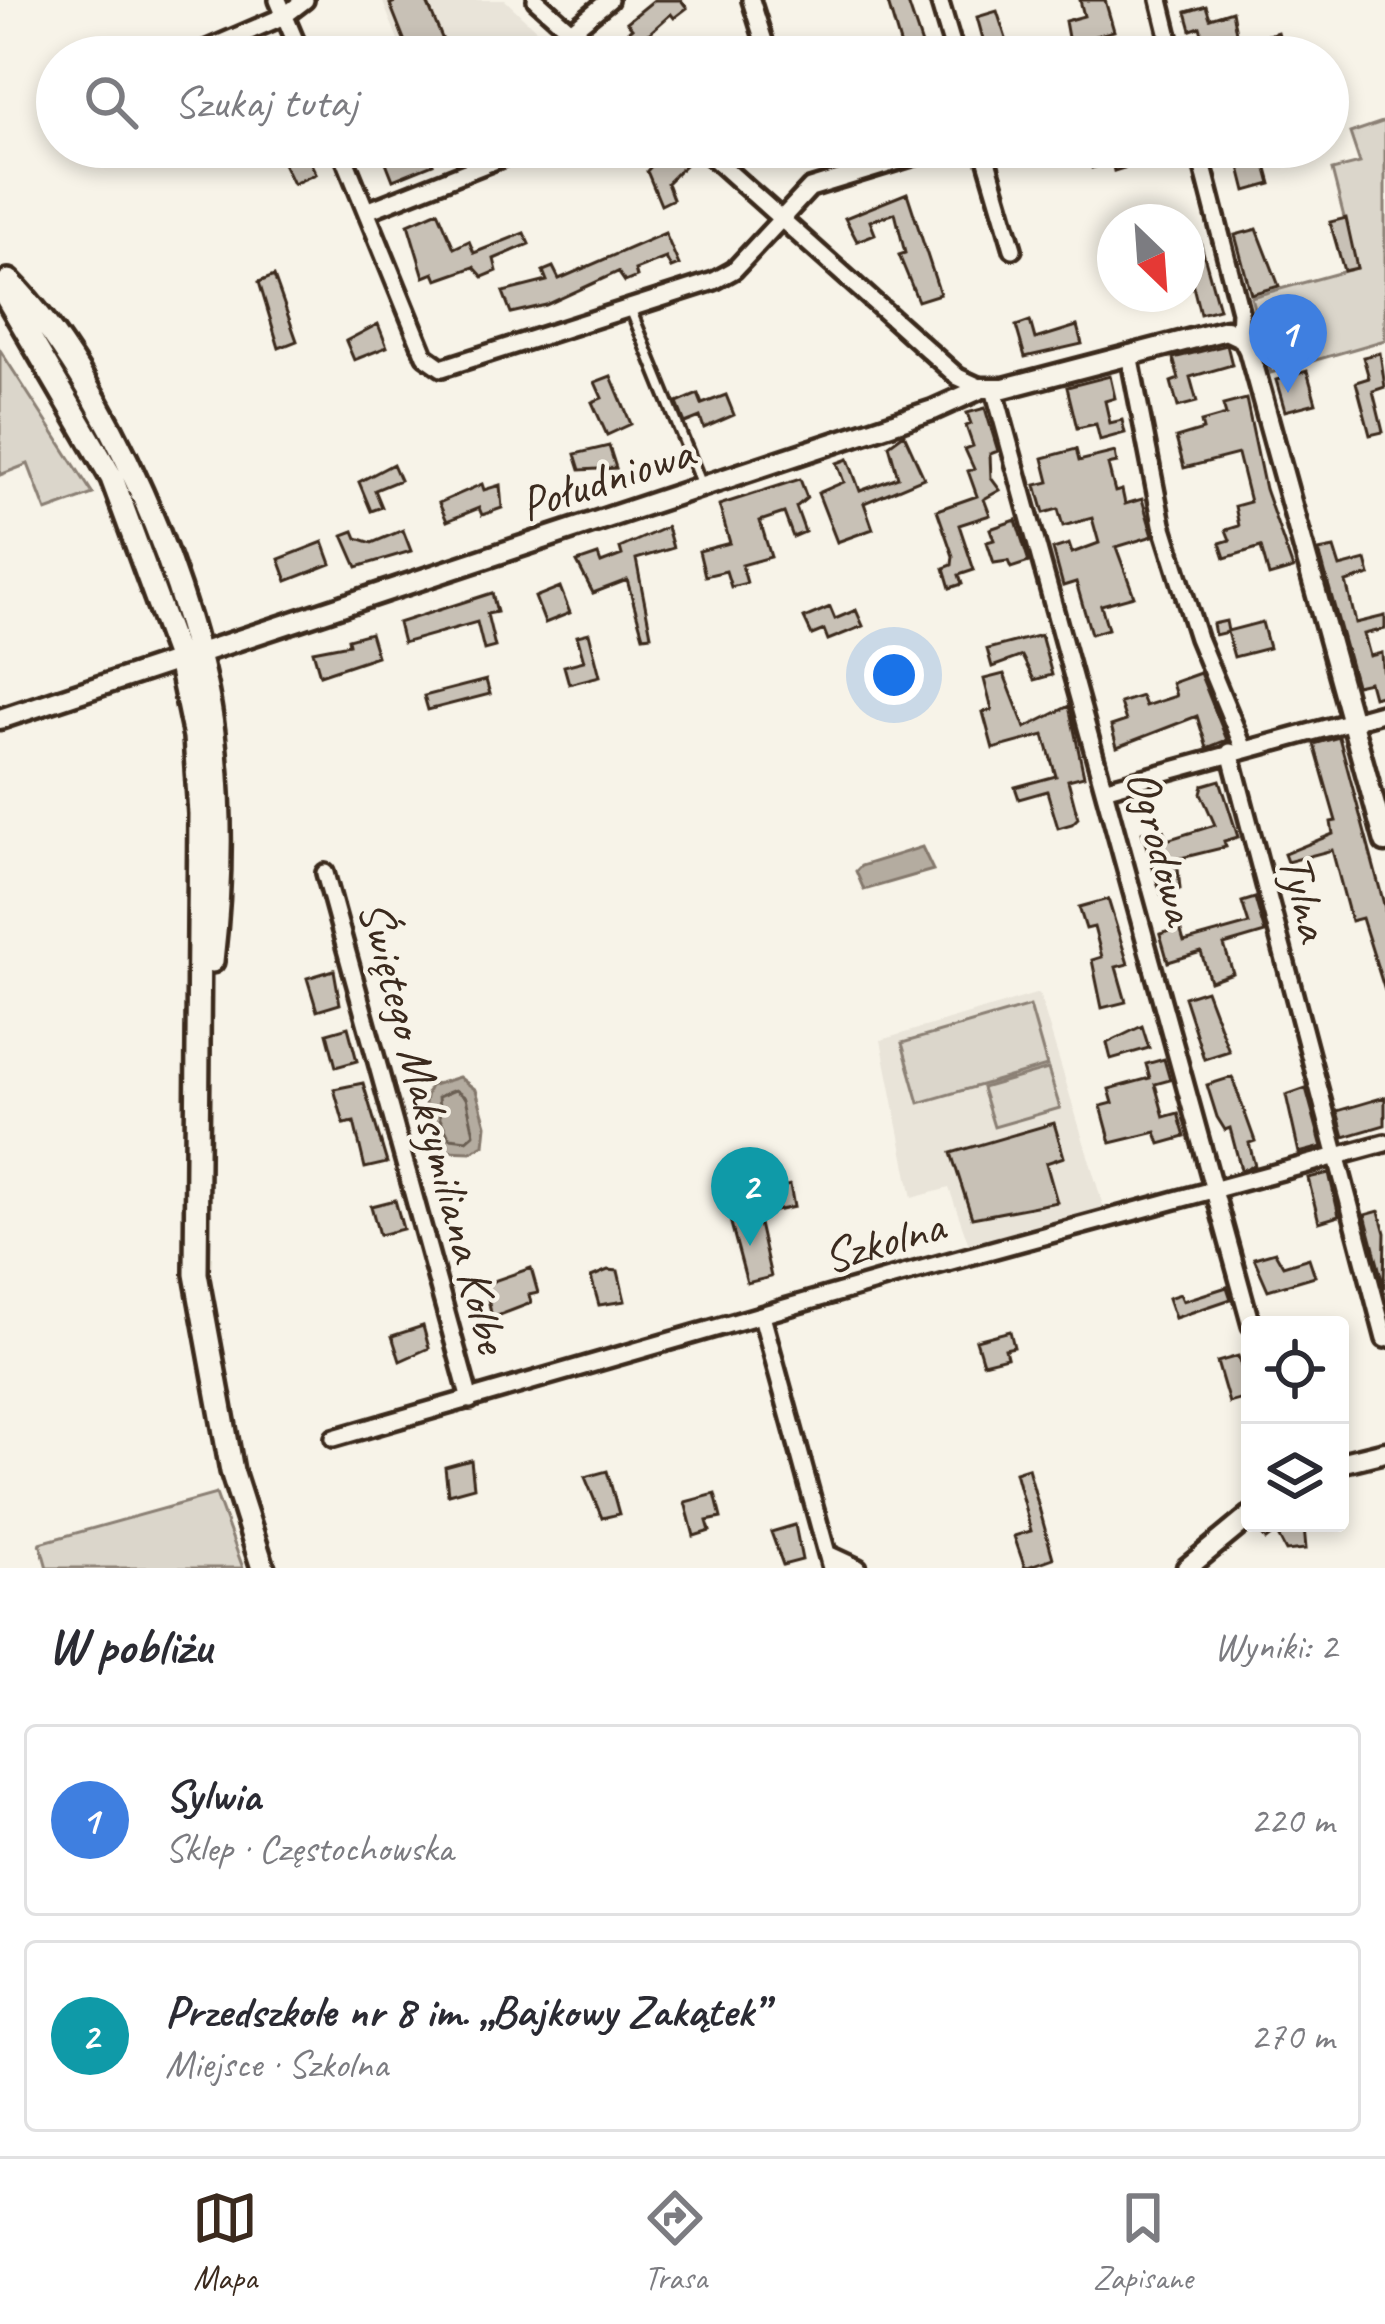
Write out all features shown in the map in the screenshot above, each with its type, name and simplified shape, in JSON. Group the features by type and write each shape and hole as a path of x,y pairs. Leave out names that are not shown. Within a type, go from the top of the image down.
{"main road":[{"path":"0,272 59,344 134,476 213,731 222,874 201,1051 196,1274 232,1471 263,1568"},
{"path":"0,286 112,478 189,657"}],"street":[{"path":"228,36 305,0"},
{"path":"536,0 577,36"},
{"path":"571,31 609,0"},
{"path":"751,0 762,36"},
{"path":"939,0 950,36"},
{"path":"1160,0 1169,36"},
{"path":"281,8 293,36"},
{"path":"349,168 424,356 436,367 725,276 810,188 875,168"},
{"path":"367,212 477,168"},
{"path":"724,168 958,377 988,389"},
{"path":"988,168 1013,249"},
{"path":"1203,168 1240,311 1239,335 1249,350 1382,815 1385,842"},
{"name":"Południowa","path":"0,719 704,490 988,389 1221,330 1239,335"},
{"name":"Tylna","path":"1129,353 1162,524 1237,750 1276,941 1385,1339"},
{"name":"Ogrodowa","path":"988,389 1107,788 1248,1316"},
{"path":"1107,788 1385,712"},
{"name":"Świętego Maksymiliana Kolbe","path":"325,873 470,1400"},
{"name":"Szkolna","path":"334,1438 1385,1143"},
{"path":"762,1316 831,1562 858,1568"},
{"path":"1349,1461 1385,1452"},
{"path":"1187,1568 1241,1523"}],"lane":[{"path":"630,308 704,490"}],"shaded area":[{"path":"382,0 505,0 543,36 397,36"},
{"path":"1385,121 1385,340 1271,373 1251,297 1357,268 1332,170 1360,163 1350,133"},
{"path":"0,350 93,494 46,511 28,464 0,475"},
{"path":"1039,993 1105,1212 970,1248 949,1188 912,1198 881,1040"},
{"path":"1030,1006 1047,1066 919,1103 902,1043"},
{"path":"1048,1069 1060,1108 994,1127 982,1088"},
{"path":"216,1494 243,1568 47,1568 40,1543"}],"water":[{"path":"922,847 933,870 864,890 856,871 861,866"},
{"path":"459,1077 476,1090 486,1125 484,1145 471,1152 445,1151 430,1128 426,1111 430,1086"}],"building":[{"path":"426,0 441,36 403,36 390,4"},
{"path":"654,0 681,0 687,8 674,18 671,14 646,36 627,36 632,28 627,22"},
{"path":"887,0 907,0 919,36 898,36"},
{"path":"1080,0 1105,0 1114,31 1068,36 1065,21 1084,16"},
{"path":"1206,6 1210,18 1232,11 1237,36 1203,36 1200,27 1191,30 1186,12"},
{"path":"997,11 1005,36 982,36 977,17"},
{"path":"285,168 313,168 316,174 293,184"},
{"path":"388,168 423,168 393,180"},
{"path":"682,168 667,183 673,199 661,205 647,171"},
{"path":"1240,168 1267,168 1271,184 1246,191"},
{"path":"907,193 940,294 918,301 899,255 905,253 895,213 870,221 875,234 857,241 845,218"},
{"path":"438,211 454,248 469,241 474,253 524,233 529,244 494,259 497,271 483,277 474,267 437,280 434,273 424,277 408,224"},
{"path":"1346,218 1357,268 1344,271 1330,222"},
{"path":"1257,229 1279,286 1251,294 1235,235"},
{"path":"665,233 679,265 671,268 666,258 635,270 637,277 625,282 618,272 546,305 511,313 503,292 547,281 543,271 553,267 559,279"},
{"path":"1205,259 1219,309 1200,314 1205,312"},
{"path":"274,276 297,341 279,348 259,282"},
{"path":"1030,321 1035,339 1077,326 1082,344 1025,357 1016,326"},
{"path":"378,324 387,347 354,360 346,341"},
{"path":"1227,345 1232,365 1190,377 1197,402 1178,407 1171,382 1179,379 1173,358"},
{"path":"1380,353 1385,387 1373,391 1383,432 1370,435 1356,382 1369,378 1363,357"},
{"path":"1307,371 1316,403 1285,411 1276,380"},
{"path":"611,376 631,424 607,435 592,402 602,398 595,382"},
{"path":"1110,376 1115,398 1105,401 1110,423 1122,420 1125,433 1100,440 1096,424 1077,428 1067,387"},
{"path":"698,394 702,404 726,395 734,415 704,428 700,417 685,423 677,403"},
{"path":"1246,399 1265,489 1293,569 1269,576 1261,547 1225,558 1220,543 1230,540 1226,530 1239,526 1235,506 1250,502 1238,454 1184,468 1176,438 1203,430 1201,422 1226,415 1223,405"},
{"path":"985,408 998,451 990,454 991,478 1000,490 984,499 990,515 959,525 974,570 959,575 962,584 950,588 944,568 952,565 953,556 937,510 977,496 968,471 974,469 965,449 973,446 967,413"},
{"path":"904,434 924,478 864,503 873,529 837,542 818,493 844,482 837,463 848,459 860,491 898,477 889,445"},
{"path":"609,446 616,468 580,470 575,454"},
{"path":"1076,449 1079,461 1115,452 1117,463 1108,465 1115,492 1122,490 1125,504 1142,499 1153,536 1116,547 1134,596 1101,605 1108,629 1091,634 1076,582 1063,586 1053,549 1069,544 1072,553 1099,543 1092,518 1063,526 1058,509 1044,513 1036,485 1049,482 1043,458"},
{"path":"393,464 400,480 375,490 382,507 371,511 359,482"},
{"path":"800,479 807,498 796,507 805,532 793,537 784,513 760,521 771,557 742,565 747,583 731,587 726,571 705,576 699,551 730,543 719,505"},
{"path":"482,484 484,490 500,485 502,508 482,515 479,508 447,521 439,503"},
{"path":"1016,520 1029,562 1011,568 1008,561 994,563 987,542 994,540 990,529"},
{"path":"667,527 673,548 636,559 651,635 643,636 627,580 593,593 577,562 598,555 601,563 622,555 620,548"},
{"path":"403,530 411,551 357,567 343,535 354,531 357,538 372,543"},
{"path":"323,542 331,564 287,581 279,559"},
{"path":"1334,548 1340,567 1366,560 1370,575 1346,582 1356,623 1385,616 1385,629 1364,634 1370,656 1382,653 1385,694 1373,697 1369,682 1356,685 1319,551"},
{"path":"560,587 570,613 545,623 535,597"},
{"path":"492,593 497,612 487,614 495,647 484,650 477,622 403,643 398,623"},
{"path":"830,607 835,619 856,610 863,626 828,640 824,630 812,635 804,618"},
{"path":"1226,621 1228,631 1262,622 1269,648 1234,657 1227,632 1215,635 1213,624"},
{"path":"370,633 377,656 320,675 313,651 349,644 348,639"},
{"path":"589,633 600,676 569,684 564,666 584,661 577,636"},
{"path":"1041,635 1052,675 1034,680 1022,656 992,667 987,649"},
{"path":"1200,673 1227,740 1207,748 1197,716 1117,747 1111,726 1126,721 1120,703 1141,696 1145,706 1176,696 1172,683"},
{"path":"1004,674 1025,728 1069,706 1084,776 1068,780 1078,818 1072,824 1058,828 1047,791 1019,799 1015,787 1056,776 1044,735 993,749 983,712 992,710 984,679"},
{"path":"486,680 490,694 428,710 424,696"},
{"path":"1339,737 1385,908 1385,991 1362,918 1351,921 1332,850 1287,862 1284,854 1333,834 1331,822 1336,821 1314,744"},
{"path":"1220,780 1238,837 1224,841 1226,847 1177,859 1180,889 1161,894 1142,832 1162,826 1167,840 1215,825 1201,793 1203,785"},
{"path":"1255,898 1265,933 1224,945 1233,973 1210,981 1201,952 1168,962 1160,934 1180,928 1184,942 1249,924 1242,902"},
{"path":"1108,899 1128,964 1116,967 1126,1002 1102,1008 1092,960 1102,957 1094,927 1086,929 1079,907"},
{"path":"334,970 340,1004 317,1011 307,978"},
{"path":"1206,990 1229,1051 1204,1059 1184,997"},
{"path":"1142,1026 1149,1048 1111,1059 1107,1043"},
{"path":"348,1027 357,1061 336,1067 327,1033"},
{"path":"1164,1059 1170,1080 1155,1084 1164,1117 1178,1113 1185,1137 1160,1144 1156,1132 1111,1143 1101,1106 1113,1103 1109,1089 1150,1078 1146,1064"},
{"path":"1232,1077 1255,1141 1249,1143 1255,1166 1241,1170 1230,1128 1225,1130 1217,1117 1207,1085"},
{"path":"363,1083 387,1163 365,1168 354,1122 344,1124 334,1089"},
{"path":"1306,1088 1322,1147 1299,1153 1286,1095"},
{"path":"1385,1097 1385,1125 1344,1137 1337,1111"},
{"path":"1054,1123 1064,1157 1046,1163 1057,1202 972,1218 951,1153"},
{"path":"1329,1173 1339,1216 1319,1222 1308,1178"},
{"path":"790,1185 794,1207 757,1215 771,1277 747,1283 725,1201"},
{"path":"395,1200 403,1229 379,1235 371,1206"},
{"path":"1379,1211 1385,1233 1384,1288 1365,1215"},
{"path":"1275,1252 1283,1266 1309,1258 1315,1276 1268,1290 1254,1258"},
{"path":"531,1268 538,1293 529,1295 531,1303 492,1318 485,1284"},
{"path":"618,1271 625,1301 599,1305 591,1277"},
{"path":"1227,1287 1231,1299 1175,1318 1168,1298 1180,1294 1183,1301"},
{"path":"423,1326 429,1348 400,1361 392,1336"},
{"path":"1010,1331 1014,1347 1005,1349 1007,1357 983,1363 976,1340"},
{"path":"1238,1356 1241,1400 1229,1403 1217,1362"},
{"path":"471,1460 474,1487 448,1494 445,1467"},
{"path":"1028,1468 1053,1558 1025,1568 1014,1536 1031,1531 1015,1472"},
{"path":"607,1471 619,1514 602,1518 585,1477"},
{"path":"715,1494 721,1518 707,1521 710,1531 694,1536 685,1502"},
{"path":"795,1525 802,1560 783,1565 771,1532"},
{"path":"1276,1532 1304,1532 1306,1549 1286,1551"}],"place":[{"name":"Sylwia","path":"1288,393"},
{"name":"Przedszkole nr 8 im. „Bajkowy Zakątek”","path":"750,1246"}]}
